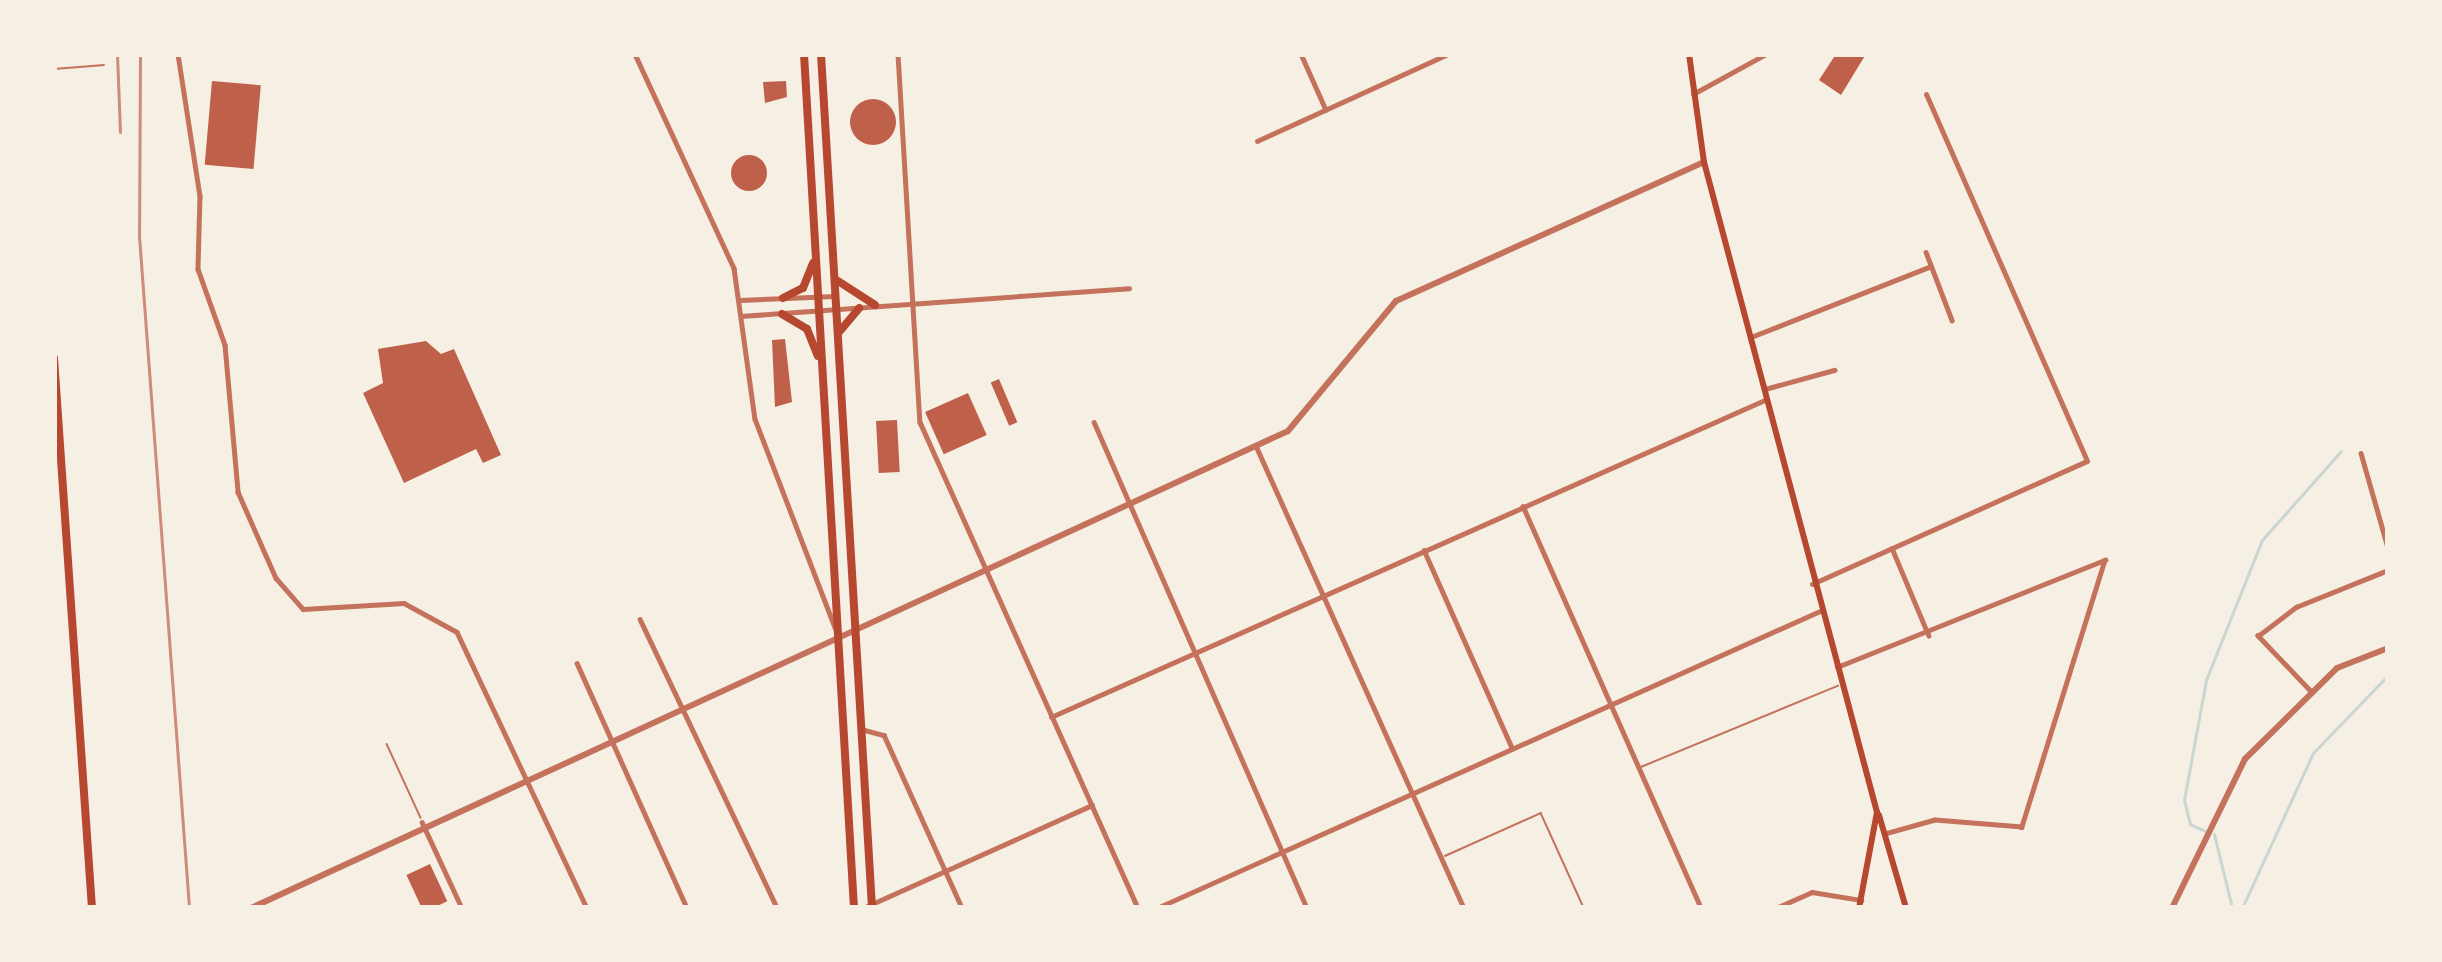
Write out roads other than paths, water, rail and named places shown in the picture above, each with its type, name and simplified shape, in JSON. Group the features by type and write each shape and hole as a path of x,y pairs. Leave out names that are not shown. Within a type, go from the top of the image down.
{"main road":[{"path":"803,54 837,631 867,907"},
{"path":"820,54 861,729 867,907"},
{"path":"1689,54 1704,163 1812,584 1906,908"},
{"path":"783,298 803,288 816,256"},
{"path":"834,274 848,296 875,305"},
{"path":"838,345 859,308"},
{"path":"782,314 807,329 821,363"},
{"path":"54,358 92,908"},
{"path":"1860,904 1877,812"}],"street":[{"path":"178,54 200,196 198,269 225,345 238,492 276,578 303,609 428,610 468,648 587,908"},
{"path":"635,54 740,300 778,497 837,631"},
{"path":"898,54 920,422 1138,908"},
{"path":"1300,54 1326,110"},
{"path":"1257,141 1448,54"},
{"path":"1693,94 1766,54"},
{"path":"1812,584 2087,460 1925,95"},
{"path":"250,908 273,903 422,822 837,631 1255,446 1316,410 1352,341 1396,301 1704,163"},
{"path":"1926,252 1952,320"},
{"path":"1751,338 1931,266"},
{"path":"741,316 836,313 875,305 1129,288"},
{"path":"740,300 836,296"},
{"path":"1765,388 1834,370"},
{"path":"1052,717 1767,399"},
{"path":"1094,422 1307,908"},
{"path":"1255,446 1464,908"},
{"path":"2361,453 2388,548"},
{"path":"1523,506 1701,908"},
{"path":"1892,548 1929,636"},
{"path":"1424,550 1513,750"},
{"path":"1836,668 1929,636 2105,560 2022,827 1935,820 1885,834"},
{"path":"2312,693 2258,636 2296,607 2388,570"},
{"path":"1157,908 1820,611"},
{"path":"640,619 777,908"},
{"path":"2172,908 2232,778 2337,668 2388,648"},
{"path":"577,663 687,908"},
{"path":"861,729 884,735 962,908"},
{"path":"867,907 1092,806"},
{"path":"422,822 462,908"},
{"path":"1776,908 1812,892 1860,904"}],"lane":[{"path":"54,69 104,65"},
{"path":"1641,767 1822,685 1842,686"},
{"path":"387,744 422,822"},
{"path":"1441,857 1541,813 1584,908"}],"waterway":[{"path":"2205,831 2190,824 2184,800 2206,680 2262,540 2341,451"},
{"path":"2242,908 2313,753 2388,675"},
{"path":"2214,834 2232,908"}],"railway":[{"path":"117,54 120,132"},
{"path":"140,54 139,236 189,908"}]}
